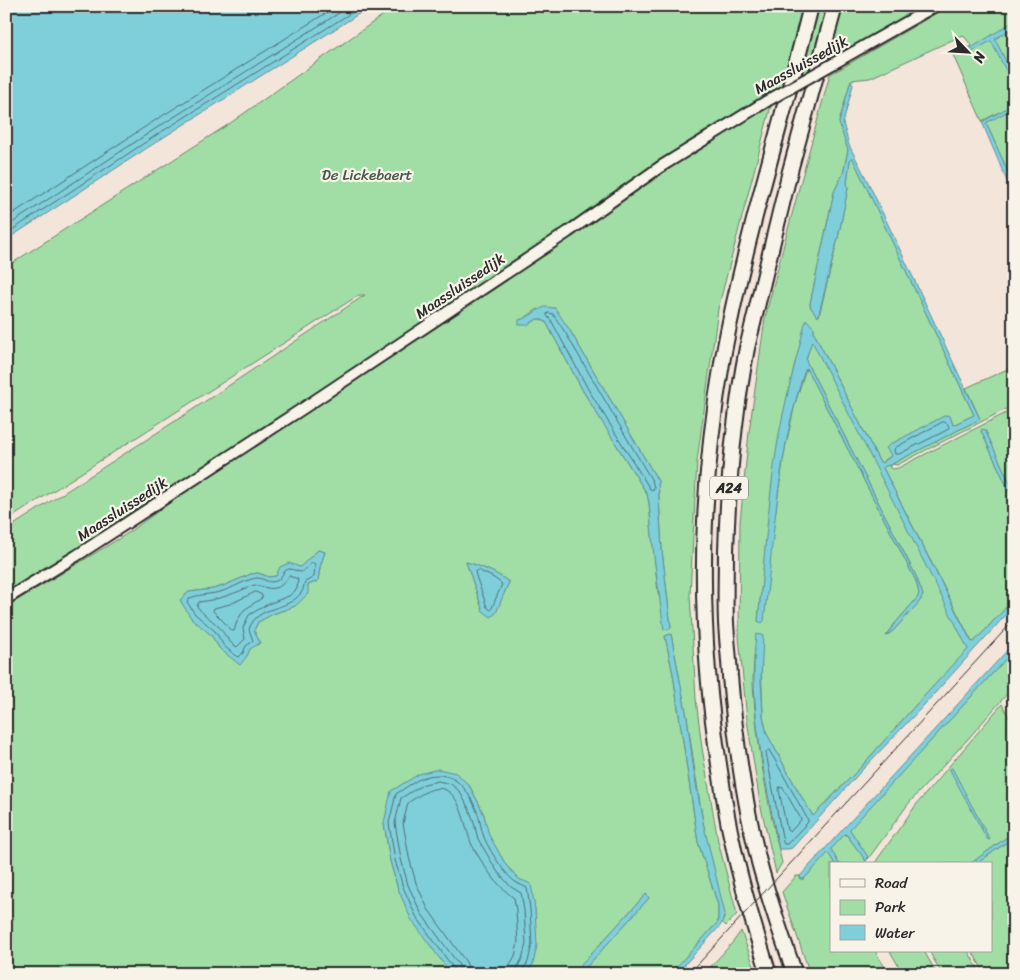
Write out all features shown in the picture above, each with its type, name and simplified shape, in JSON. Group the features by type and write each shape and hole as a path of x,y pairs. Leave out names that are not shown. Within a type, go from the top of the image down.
{"highway":[{"name":"A24","path":"769,974 738,870 716,748 706,652 704,553 715,408 728,332 742,266 811,6"},
{"name":"A24","path":"795,974 760,864 739,762 733,714 726,623 727,520 731,453 747,348 790,172 834,6"}],"street":[{"name":"Maassluissedijk","path":"6,598 76,556 310,404 568,232 660,166 767,101 935,6"}],"green space":[{"name":"De Lickebaert","path":"396,6 925,6 849,50 847,48 687,143 638,176 584,217 447,308 88,544 6,593 6,530 180,418 365,295 359,295 6,521 6,267 229,124"},
{"path":"939,6 1014,6 1014,185 986,123 1000,115 999,112 982,121 953,55 972,46 963,35 870,78 851,80 839,122 848,150 843,174 834,192 810,304 811,308 819,316 838,238 852,156 974,415 953,425 950,416 882,463 879,461 814,333 814,328 795,363 778,443 758,621 785,449 795,404 806,368 916,581 918,597 886,636 893,631 920,601 923,595 916,576 807,363 806,359 812,340 948,606 968,650 861,767 813,816 767,734 763,716 761,661 755,648 753,683 757,728 767,797 782,863 776,873 760,803 747,720 739,637 740,522 749,432 765,318 830,74 942,10"},
{"path":"771,106 718,309 697,461 690,594 696,699 702,748 718,841 737,914 726,926 722,922 724,918 703,822 687,717 671,634 665,636 673,674 698,842 718,905 718,922 670,974 580,974 649,898 646,894 573,974 526,974 533,964 535,909 519,879 506,865 488,835 484,815 469,785 384,823 390,861 398,889 432,947 451,974 6,974 6,607 125,535 182,494 556,246 655,175 758,111","holes":["538,309 569,329 658,481 662,550 671,628 658,593 647,494 583,391 546,322 540,319 533,322 519,320","318,550 325,552 318,581 308,585 295,606 258,622 247,656 220,649 211,635 180,600 189,592 213,589 251,574 258,573 269,577 300,567","466,562 489,570 509,582 504,593 483,611"]},
{"path":"1014,366 1014,405 897,465 892,464 889,467 893,469 898,468 1014,409 1014,492 985,430 981,431 1014,501 1014,599 972,642 883,468 980,419 966,388"},
{"path":"1014,650 1014,686 909,803 868,859 849,829"},
{"path":"1002,704 1014,727 1014,832 973,862 875,862 916,805"},
{"path":"845,834 866,861 838,862 830,849"},
{"path":"1014,837 1014,970 1005,974 985,974 973,952 992,952 992,862 979,862"},
{"path":"828,852 834,862 830,862 830,952 876,952 889,974 810,974 782,892 796,876 804,879"},
{"path":"741,931 757,974 704,974 733,942"},
{"path":"891,952 925,952 937,974 903,974"},
{"path":"930,952 969,952 981,974 942,974"}],"water":[{"path":"6,6 371,6 6,240"},
{"path":"1014,21 1014,27 995,39 1014,78 1014,86 991,41 968,54 965,52"},
{"path":"851,80 853,85 843,123 849,145 980,419 883,468 971,641 974,642 1014,599 1014,606 792,848 779,849 763,769 756,715 754,661 756,634 763,636 761,680 763,716 767,734 813,816 861,767 968,649 812,341 806,359 807,363 916,576 923,595 920,601 893,631 886,636 918,597 916,581 806,368 791,419 786,444 775,520 764,621 762,623 758,621 777,446 806,319 814,328 814,333 879,461 882,463 891,455 886,448 889,445 946,415 950,416 953,425 974,415 852,157 838,238 818,317 811,308 810,304 834,192 843,174 848,150 839,123"},
{"path":"1014,104 1014,108 986,123 1014,185 1014,198 982,122"},
{"path":"545,307 555,308 569,329 658,481 662,550 671,628 664,630 647,494 583,391 546,322 537,319 528,325 519,325 519,320"},
{"path":"982,429 985,430 1014,492 1014,501 981,431"},
{"path":"318,550 325,552 318,581 308,585 308,594 295,606 258,622 254,630 260,643 250,649 240,665 220,649 211,635 191,618 180,600 189,592 213,589 251,574 258,573 269,577 276,576 280,567 289,563 300,567"},
{"path":"466,562 489,570 509,582 496,613 491,617 483,611"},
{"path":"671,634 687,717 703,822 725,914 721,925 676,974 670,974 718,922 718,905 698,842 673,674 665,636"},
{"path":"1014,643 1014,650 850,829 868,857 867,860 845,834 831,849 838,862 834,862 828,853 804,879 801,879 800,876"},
{"path":"951,768 990,840 987,839 950,770"},
{"path":"438,769 456,773 469,785 484,815 489,835 506,865 519,879 531,884 535,909 537,945 533,964 526,974 451,974 411,919 398,889 390,861 384,823 391,791 419,774"},
{"path":"1014,832 1014,837 979,862 973,862"},
{"path":"646,894 649,898 580,974 573,974"}],"tram line":[{"path":"689,974 1014,620"}]}
